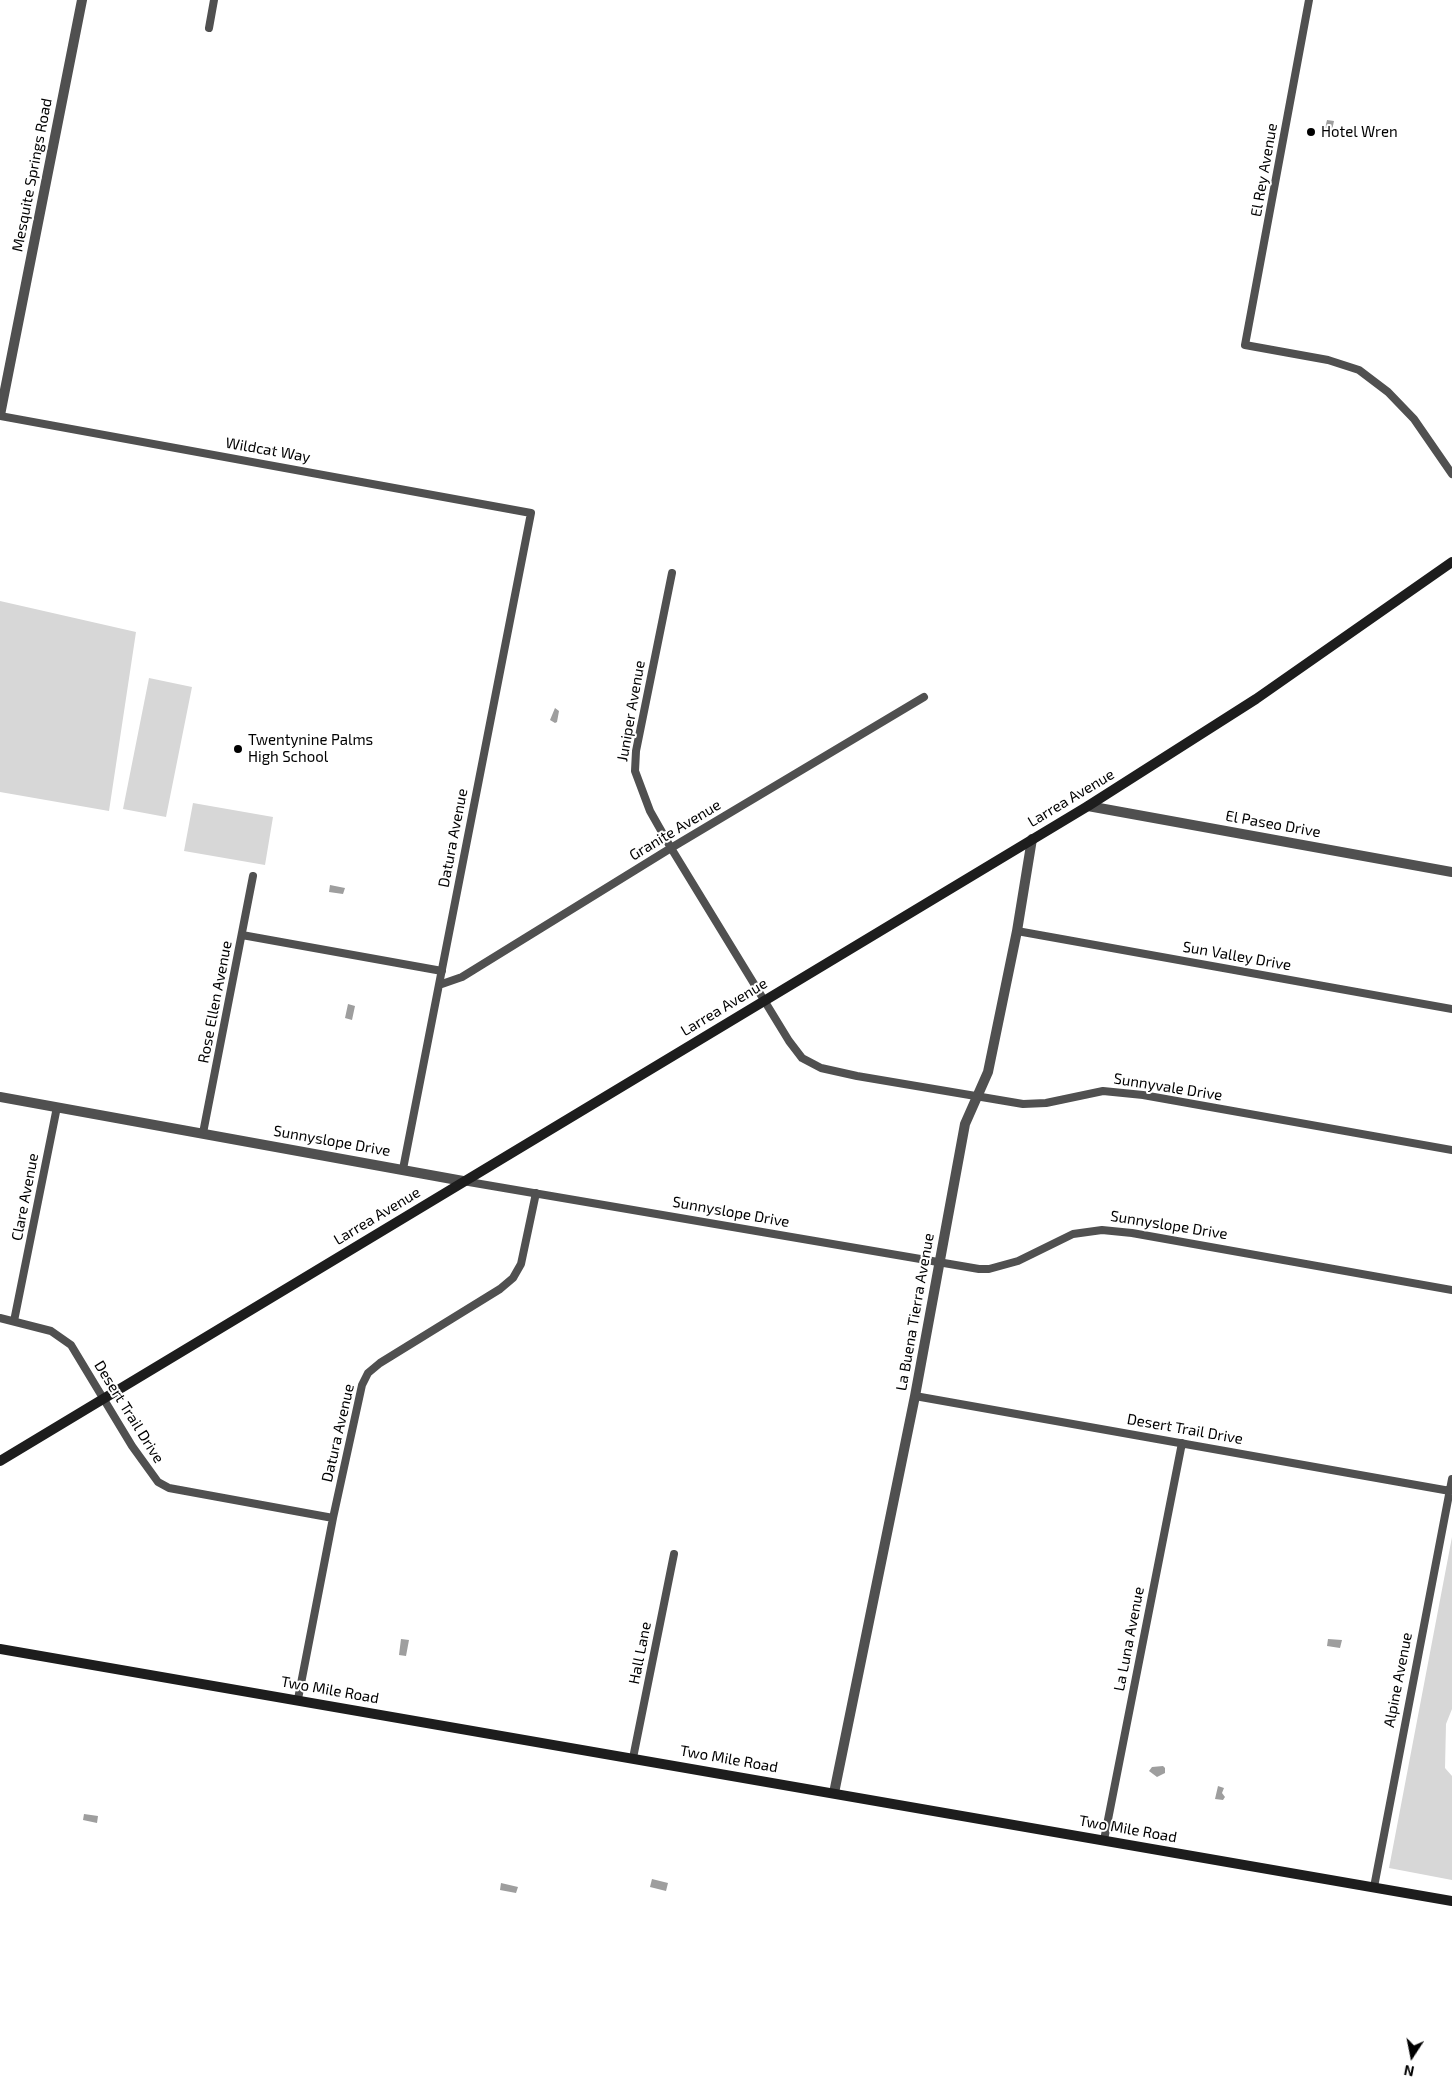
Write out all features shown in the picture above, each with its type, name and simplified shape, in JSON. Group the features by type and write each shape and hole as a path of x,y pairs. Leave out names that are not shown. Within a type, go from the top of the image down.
{"main road":[{"name":"Larrea Avenue","path":"0,1461 1088,806 1256,699 1452,562"},
{"name":"Two Mile Road","path":"0,1649 298,1699 1452,1901"}],"street":[{"name":"Mesquite Springs Road","path":"0,416 82,0"},
{"path":"209,28 214,0"},
{"name":"El Rey Avenue","path":"1309,0 1245,345 1328,360 1360,370 1388,392 1414,419 1452,474"},
{"name":"Wildcat Way","path":"0,416 531,513"},
{"name":"Datura Avenue","path":"403,1169 531,513"},
{"name":"Juniper Avenue","path":"672,573 636,751 635,771 650,811 764,1001"},
{"name":"Granite Avenue","path":"440,985 462,977 671,848 924,697"},
{"name":"El Paseo Drive","path":"1088,806 1452,872"},
{"name":"La Buena Tierra Avenue","path":"834,1793 915,1396 965,1124 976,1095 988,1072 1017,931 1032,839"},
{"name":"Rose Ellen Avenue","path":"203,1133 253,876"},
{"name":"Sun Valley Drive","path":"1017,931 1452,1009"},
{"path":"242,934 442,971"},
{"name":"Sunnyvale Drive","path":"764,1001 802,1058 821,1068 1023,1104 1046,1103 1103,1091 1143,1095 1452,1150"},
{"name":"Sunnyslope Drive","path":"0,1097 463,1181 939,1263 989,1268 1018,1260 1073,1234 1102,1230 1132,1233 1452,1290"},
{"name":"Clare Avenue","path":"14,1320 57,1107"},
{"name":"Datura Avenue","path":"298,1699 358,1399 368,1373 380,1363 514,1278 521,1264 536,1193"},
{"name":"Desert Trail Drive","path":"0,1318 14,1320 51,1331 62,1337 79,1356 103,1399 149,1472 158,1482 169,1488 333,1518"},
{"name":"Desert Trail Drive","path":"915,1396 1450,1491"},
{"name":"La Luna Avenue","path":"1104,1840 1182,1443"},
{"name":"Alpine Avenue","path":"1374,1887 1452,1479"},
{"name":"Hall Lane","path":"634,1758 674,1554"}],"shaded area":[{"path":"1327,120 1334,121 1331,135 1324,133"},
{"path":"0,601 136,632 109,811 0,792"},
{"path":"149,678 192,687 166,817 123,809"},
{"path":"555,708 559,711 557,722 555,723 550,720"},
{"path":"193,803 273,817 265,865 184,851"},
{"path":"330,885 345,888 343,894 329,892"},
{"path":"348,1004 355,1006 352,1020 345,1018"},
{"path":"1452,1537 1452,1709 1446,1724 1445,1768 1452,1776 1452,1880 1389,1868"},
{"path":"401,1639 409,1640 406,1656 399,1655"},
{"path":"1328,1639 1342,1640 1340,1648 1327,1646"},
{"path":"1163,1766 1165,1773 1157,1777 1149,1771 1152,1767"},
{"path":"1218,1786 1224,1788 1222,1793 1225,1797 1223,1800 1215,1799"},
{"path":"84,1814 98,1816 97,1823 83,1820"},
{"path":"652,1879 668,1883 666,1891 650,1887"},
{"path":"501,1883 518,1887 516,1893 500,1890"}],"place":[{"name":"Hotel Wren","path":"1311,132"},
{"name":"Twentynine Palms High School","path":"238,749"}]}
